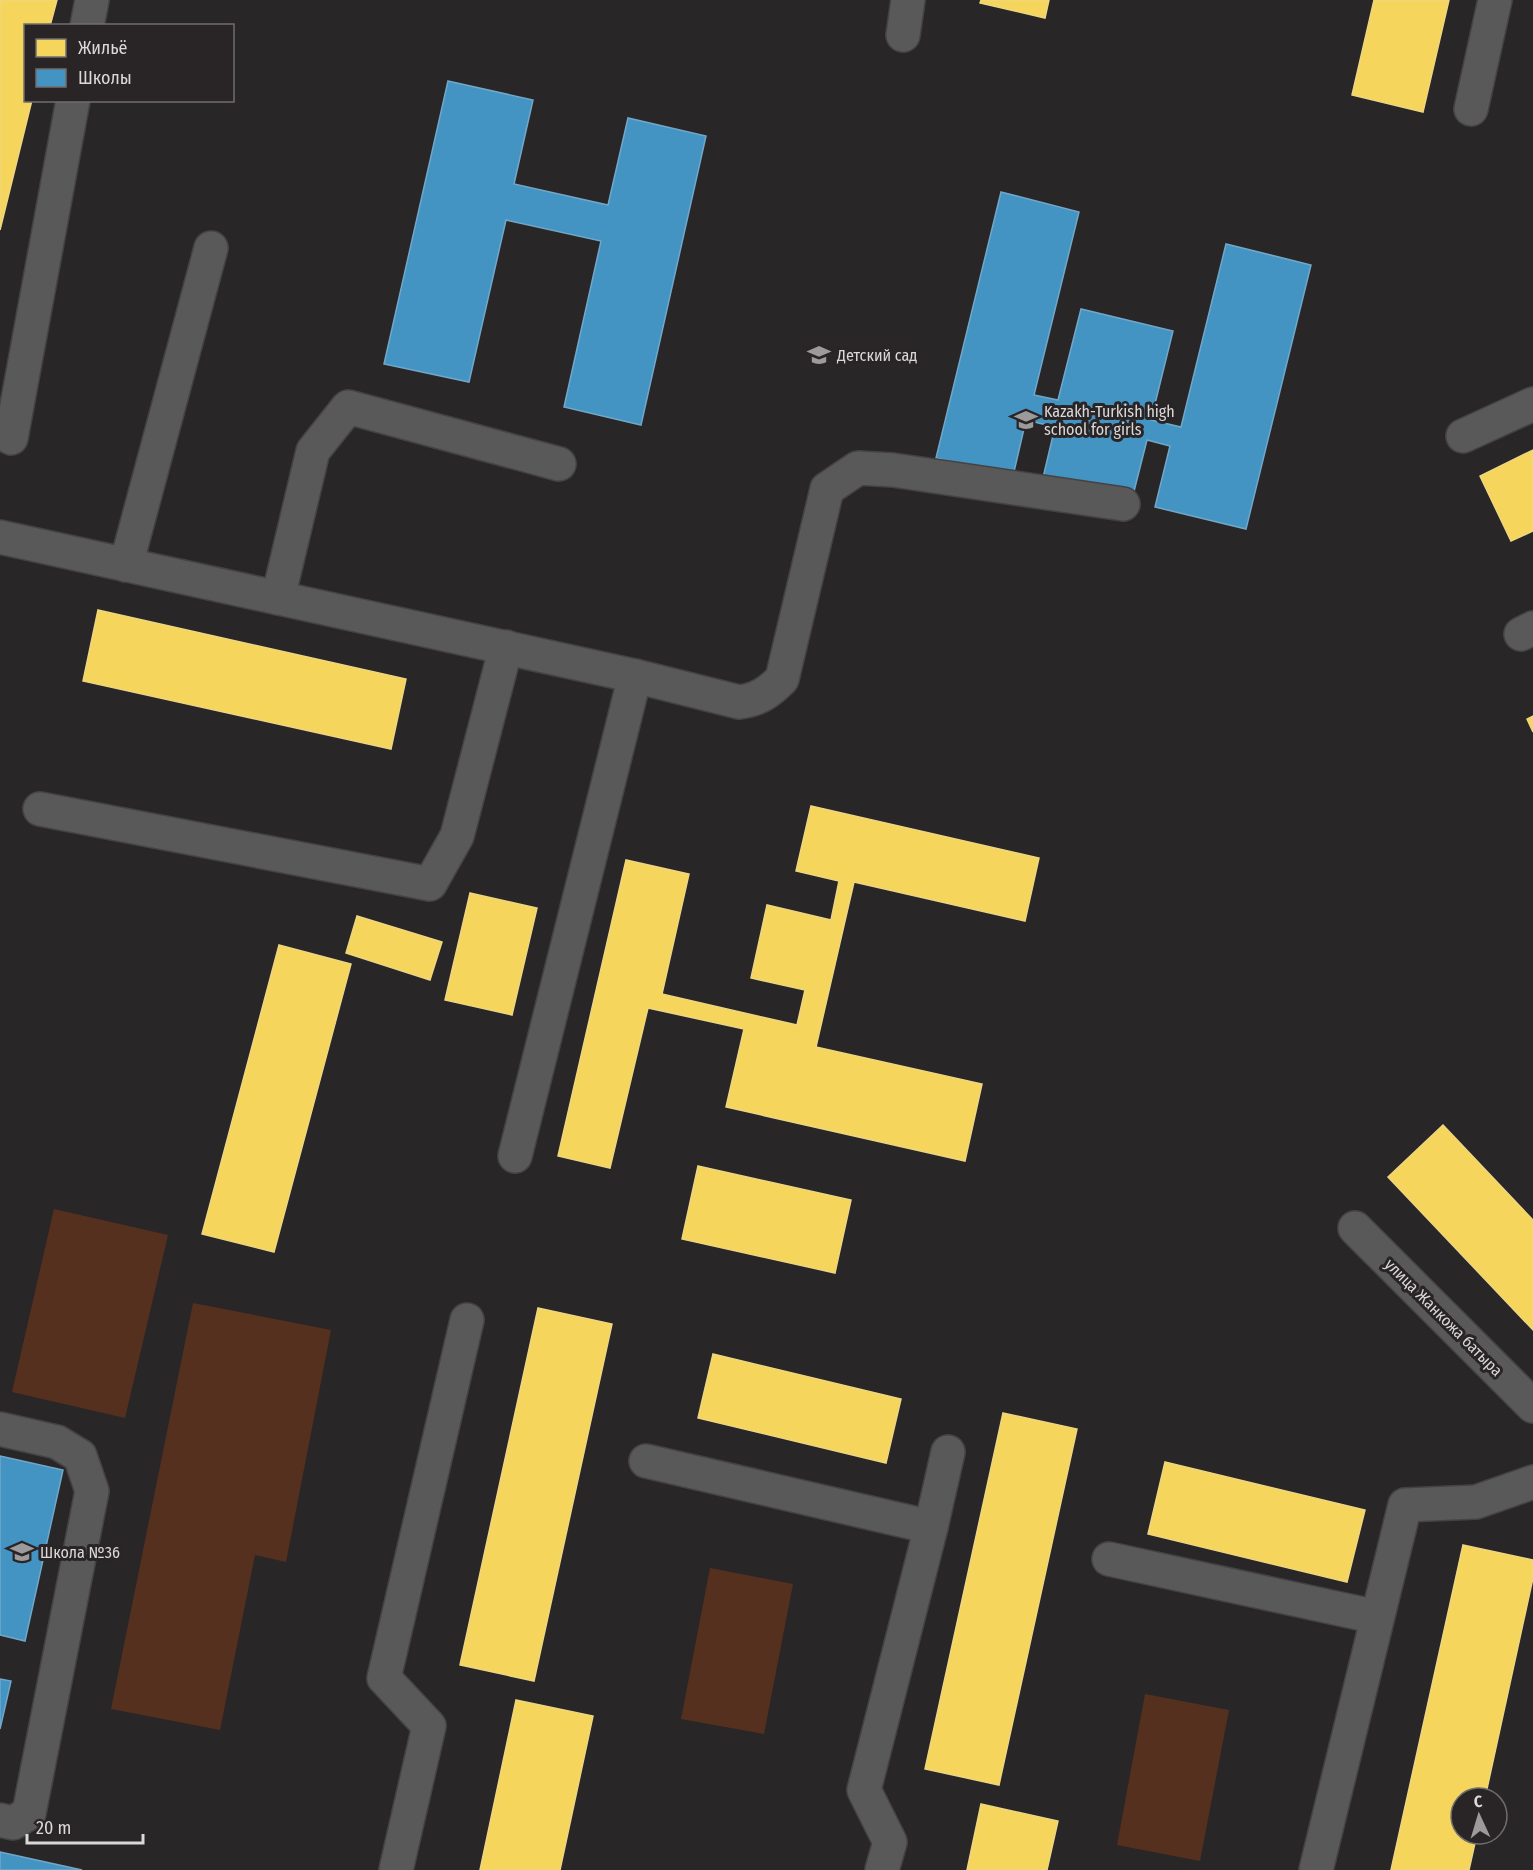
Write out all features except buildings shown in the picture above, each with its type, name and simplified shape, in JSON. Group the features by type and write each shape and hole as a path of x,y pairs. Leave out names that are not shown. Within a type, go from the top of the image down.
{"street":[{"path":"87,24 92,0"},
{"path":"903,34 908,0"},
{"path":"1471,109 1495,0"},
{"path":"11,438 73,102"},
{"path":"126,564 211,248"},
{"path":"1463,436 1533,404"},
{"path":"278,598 312,451 348,407 559,464"},
{"path":"0,537 506,647 739,702 752,700 773,688 782,679 827,489 858,468 893,470 1123,504"},
{"path":"40,809 430,884 457,836 506,647"},
{"path":"515,1156 635,676"},
{"name":"улица Жанкожа батыра","path":"1355,1228 1533,1406"},
{"path":"396,1870 429,1726 384,1678 467,1320"},
{"path":"0,1429 57,1442 80,1456 92,1491 28,1813 14,1823 0,1820"},
{"path":"882,1870 890,1842 864,1790 948,1452"},
{"path":"646,1461 931,1527"},
{"path":"1316,1870 1405,1505 1476,1502 1533,1482"},
{"path":"1109,1559 1377,1617"}],"shaded area":[{"path":"54,1209 168,1235 125,1418 12,1392"},
{"path":"193,1303 331,1330 286,1562 255,1555 220,1730 111,1709"},
{"path":"710,1568 793,1584 764,1734 681,1719"},
{"path":"1145,1694 1229,1710 1200,1861 1117,1845"}],"place":[{"name":"Детский сад","path":"819,355"},
{"name":"Kazakh-Turkish high school for girls","path":"1026,420"},
{"name":"Школа №36","path":"22,1552"}]}
